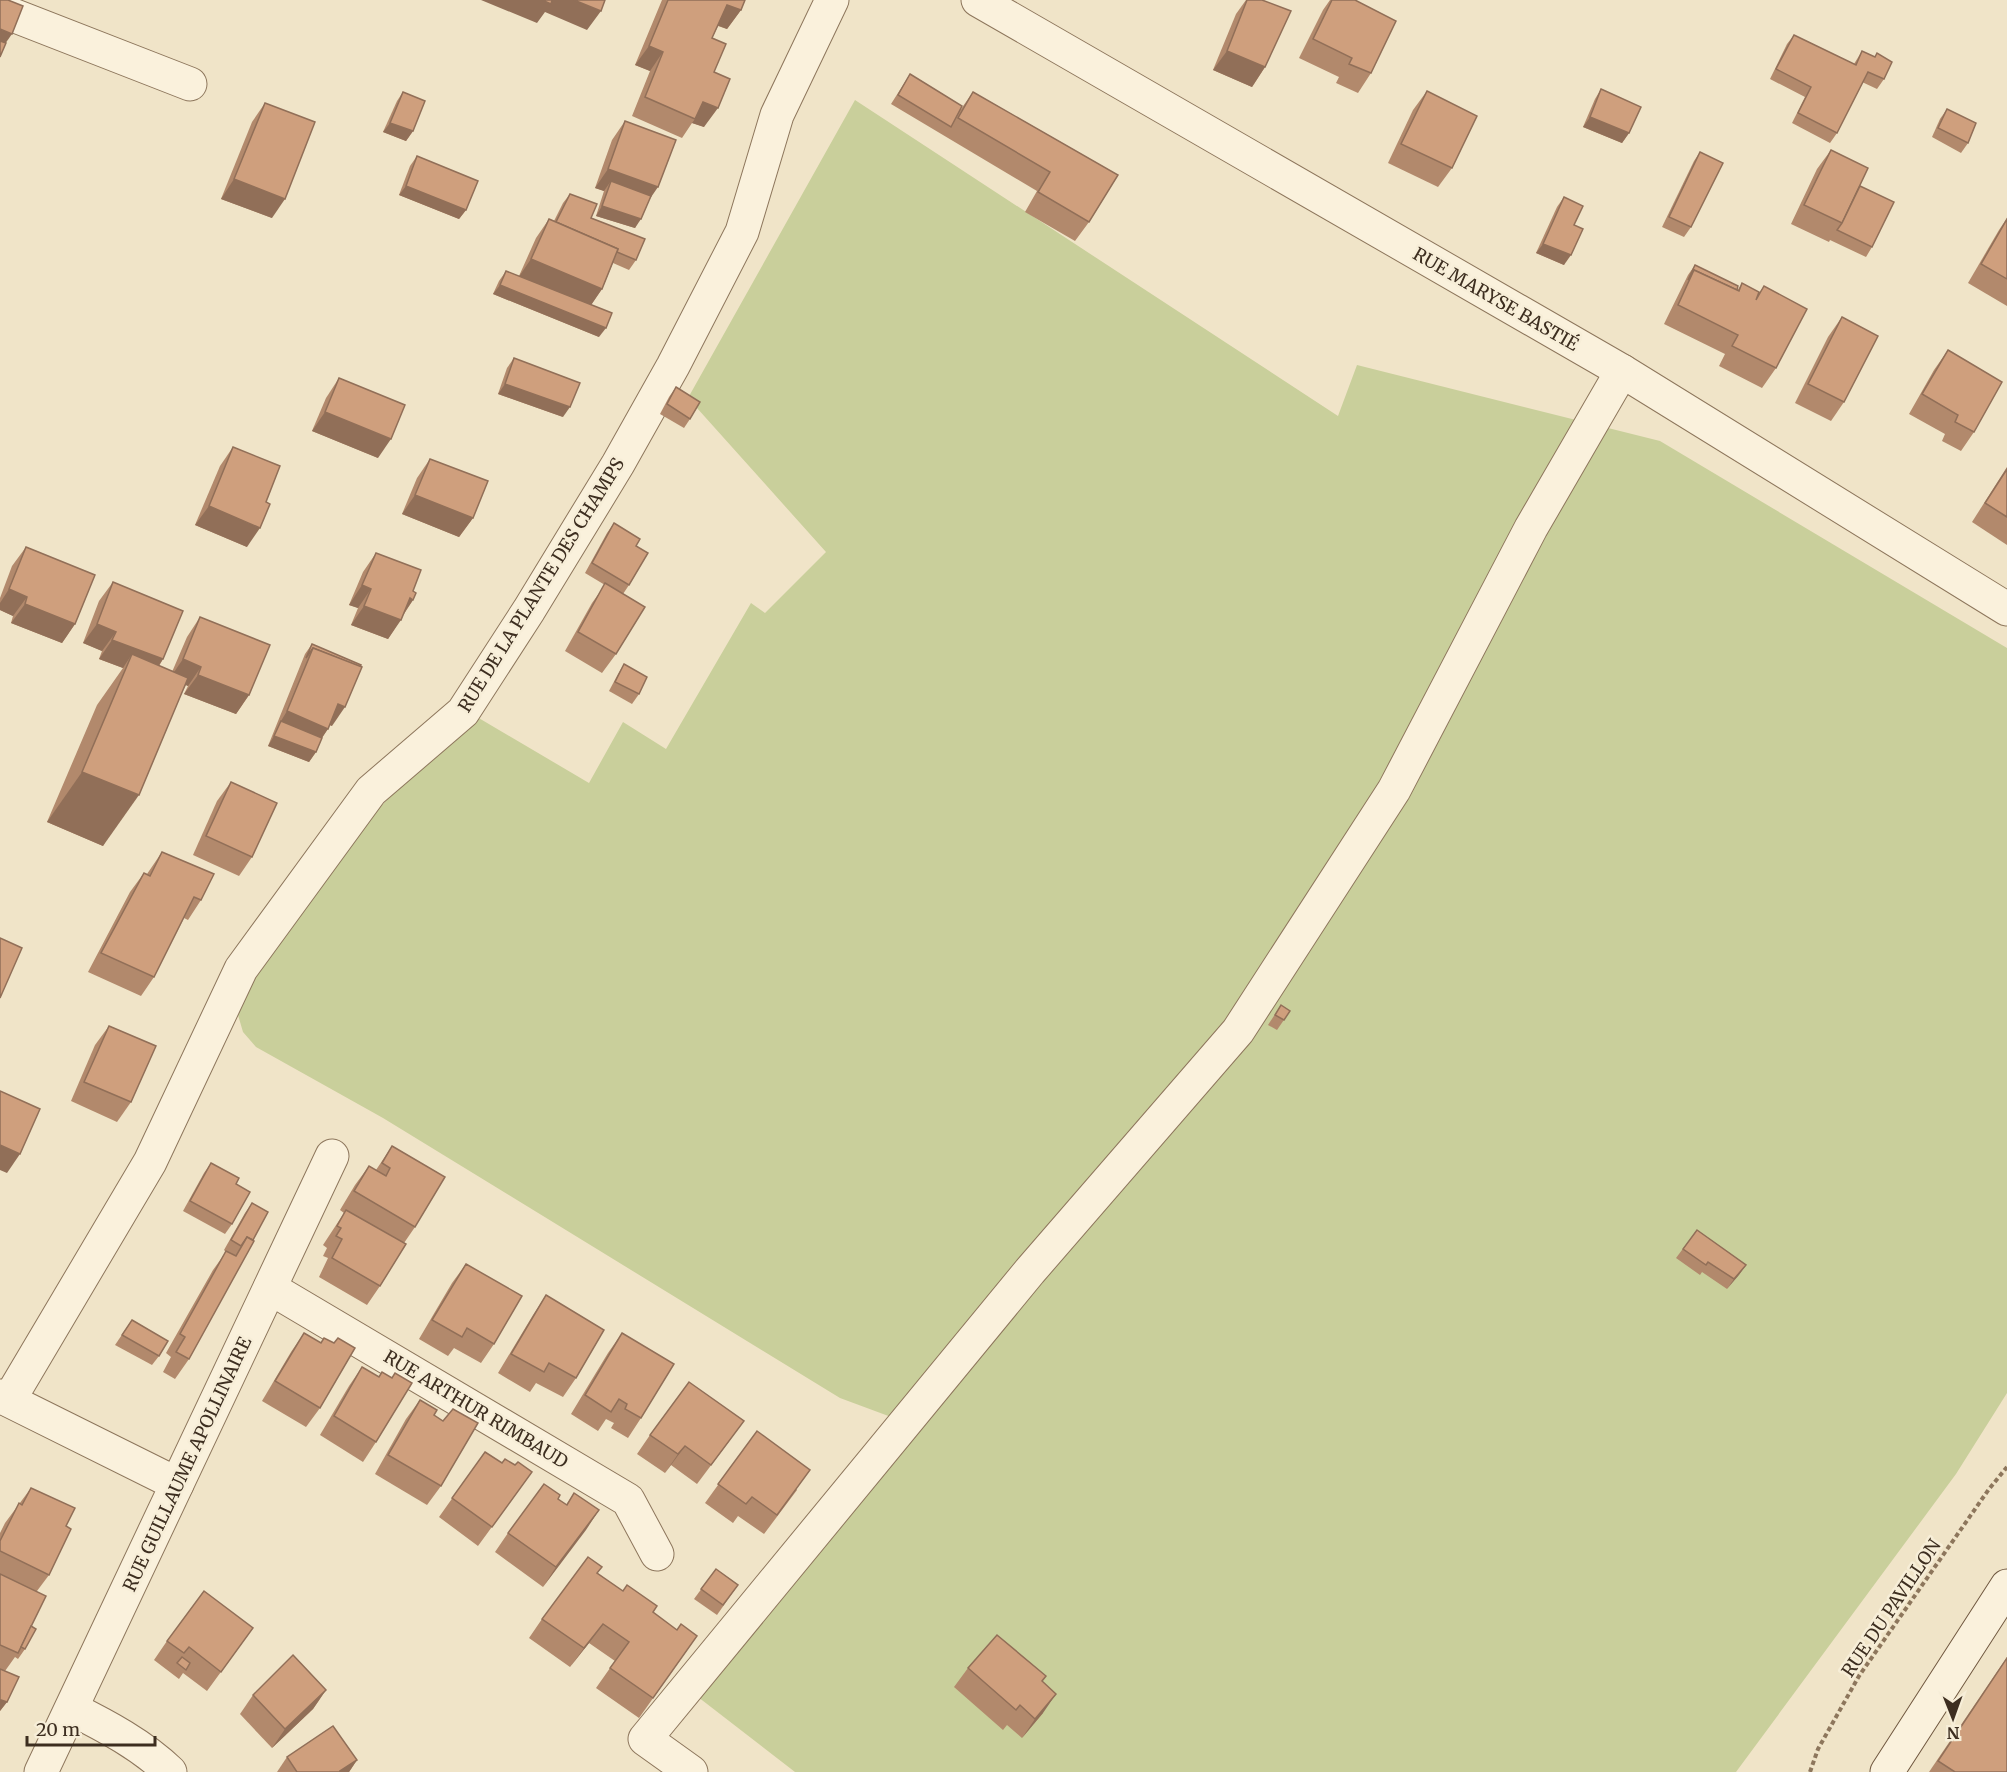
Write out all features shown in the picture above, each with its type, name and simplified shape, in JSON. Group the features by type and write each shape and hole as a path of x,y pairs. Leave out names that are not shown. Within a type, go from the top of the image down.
{"street":[{"name":"RUE DE LA PLANTE DES CHAMPS","path":"5,1398 150,1162 241,969 372,791 463,712 529,610 618,464 673,366 742,232 777,116 832,0"},
{"name":"RUE MARYSE BASTIÉ","path":"978,0 1622,372 2007,609"},
{"path":"0,10 190,84"},
{"path":"691,1772 645,1740 1030,1271 1238,1031 1394,790 1531,528 1622,372"},
{"name":"RUE GUILLAUME APOLLINAIRE","path":"41,1772 332,1156"},
{"name":"RUE ARTHUR RIMBAUD","path":"270,1288 628,1500 657,1554"},
{"path":"5,1398 177,1484"},
{"path":"1887,1772 2007,1586"},
{"path":"72,1709 138,1746 170,1772"}],"path":[{"name":"RUE DU PAVILLON","path":"1810,1772 1818,1749 1859,1676 1982,1499 2007,1467"}],"green space":[{"path":"855,100 1338,416 1357,365 1660,441 2007,648 2007,1393 1956,1474 1736,1772 795,1772 698,1697 910,1424 840,1398 383,1118 256,1047 243,1032 238,1015 241,1000 267,951 378,809 404,783 452,744 477,717 589,783 623,722 666,749 751,603 765,613 826,552 688,398"}],"building":[{"path":"0,0 8,0 23,6 12,34 0,29"},
{"path":"574,0 605,0 601,11"},
{"path":"668,0 745,0 741,10 727,5 712,38 726,44 714,72 730,79 718,108 703,102 695,119 645,97 663,52 649,46"},
{"path":"1247,0 1262,0 1291,11 1265,67 1227,51"},
{"path":"1332,0 1355,0 1396,21 1371,73 1349,64 1352,58 1313,39"},
{"path":"1794,35 1856,65 1862,51 1875,57 1877,53 1892,62 1884,79 1868,72 1837,133 1798,113 1811,87 1776,69"},
{"path":"0,41 6,43 0,57"},
{"path":"910,74 962,106 951,127 898,95"},
{"path":"1601,89 1641,107 1629,133 1590,117"},
{"path":"1427,91 1477,116 1452,168 1401,144"},
{"path":"403,92 425,101 413,131 390,123"},
{"path":"973,92 1118,175 1089,222 1038,192 1050,172 958,118"},
{"path":"265,103 315,122 285,199 234,179"},
{"path":"1947,109 1976,123 1968,143 1938,128"},
{"path":"625,121 676,140 658,187 608,169"},
{"path":"1831,150 1868,168 1842,223 1804,205"},
{"path":"1700,152 1723,163 1691,227 1669,217"},
{"path":"417,156 478,181 466,210 406,186"},
{"path":"611,181 651,196 641,219 602,206"},
{"path":"1860,186 1894,202 1872,247 1837,230"},
{"path":"570,194 597,204 591,218 645,239 636,260 617,252 618,249 556,222"},
{"path":"1564,197 1583,206 1574,225 1583,229 1571,255 1543,244"},
{"path":"549,219 618,249 602,289 531,259"},
{"path":"2007,219 2007,279 1981,264"},
{"path":"1695,265 1738,286 1737,290 1694,270 1688,280"},
{"path":"1694,270 1739,291 1742,283 1759,292 1756,300 1764,286 1807,309 1776,368 1732,346 1738,335 1678,305"},
{"path":"506,271 612,313 606,328 500,285"},
{"path":"1842,317 1878,336 1844,402 1808,384"},
{"path":"1948,350 2002,382 1974,432 1955,422 1958,415 1922,394"},
{"path":"514,358 580,383 570,407 505,384"},
{"path":"339,378 405,405 391,439 325,412"},
{"path":"676,387 700,402 690,419 667,404"},
{"path":"233,447 280,466 266,502 270,504 260,528 209,506"},
{"path":"430,459 488,481 473,518 415,495"},
{"path":"2007,469 2007,517 1985,503"},
{"path":"614,523 640,539 636,546 648,553 629,585 592,563"},
{"path":"26,547 95,575 75,624 25,604 27,597 9,589"},
{"path":"376,553 421,570 413,591 416,593 413,600 410,598 401,620 364,606 371,589 362,585"},
{"path":"113,582 183,611 163,659 112,640 116,632 97,624"},
{"path":"605,583 645,607 616,654 578,632"},
{"path":"200,617 270,645 249,695 198,675 201,667 183,659"},
{"path":"312,644 361,665 360,667 313,648 306,658"},
{"path":"313,648 362,667 345,707 338,704 328,729 287,711"},
{"path":"132,654 188,678 139,795 82,772"},
{"path":"624,664 647,677 639,694 615,682"},
{"path":"281,721 322,738 316,752 274,736"},
{"path":"231,782 277,803 252,857 206,836"},
{"path":"162,852 214,874 201,900 194,897 154,977 101,953 144,873 150,876"},
{"path":"0,938 22,948 0,998"},
{"path":"1281,1005 1290,1011 1284,1020 1275,1015"},
{"path":"109,1026 156,1046 131,1102 84,1082"},
{"path":"0,1091 40,1109 20,1154 0,1145"},
{"path":"392,1146 445,1177 415,1227 354,1191 369,1166 386,1176 390,1168 382,1163"},
{"path":"211,1163 239,1178 236,1184 250,1192 232,1224 190,1201"},
{"path":"252,1203 268,1212 253,1240 247,1237 241,1246 231,1240"},
{"path":"346,1210 406,1244 380,1286 332,1258 342,1239 336,1236 341,1228 337,1226"},
{"path":"1697,1230 1746,1265 1734,1279 1708,1262 1706,1265 1683,1249"},
{"path":"247,1237 254,1241 189,1359 176,1352 185,1337 180,1334 226,1251 236,1256"},
{"path":"466,1264 522,1296 494,1344 467,1328 462,1337 432,1320"},
{"path":"546,1295 604,1330 576,1378 549,1363 544,1372 511,1354"},
{"path":"132,1320 168,1341 159,1356 122,1335"},
{"path":"304,1333 321,1343 324,1338 334,1343 338,1338 355,1348 320,1408 275,1381"},
{"path":"622,1333 674,1364 641,1418 625,1409 627,1404 619,1399 611,1412 585,1395"},
{"path":"362,1367 379,1377 382,1372 392,1378 395,1373 412,1383 376,1442 334,1416"},
{"path":"689,1382 744,1421 711,1465 685,1446 678,1454 650,1435"},
{"path":"420,1400 437,1410 434,1415 443,1421 453,1409 478,1423 441,1486 388,1455"},
{"path":"757,1431 810,1470 777,1515 752,1497 746,1504 718,1484"},
{"path":"485,1452 502,1463 505,1459 515,1465 518,1462 532,1472 492,1527 452,1498"},
{"path":"544,1484 560,1495 558,1499 567,1505 574,1493 599,1510 556,1567 508,1533"},
{"path":"31,1488 75,1508 66,1526 71,1529 49,1575 0,1551 0,1541 19,1503 22,1505"},
{"path":"588,1557 602,1567 597,1573 623,1591 627,1585 657,1606 653,1612 677,1630 681,1624 697,1636 653,1698 610,1668 629,1642 603,1624 584,1648 542,1619"},
{"path":"716,1569 738,1585 723,1605 701,1589"},
{"path":"0,1574 46,1596 18,1653 0,1645"},
{"path":"204,1591 253,1628 221,1672 189,1647 184,1653 167,1641"},
{"path":"31,1626 36,1629 25,1649 21,1647"},
{"path":"997,1635 1046,1676 1042,1681 1056,1694 1035,1719 1020,1705 1016,1710 968,1668"},
{"path":"293,1655 326,1690 285,1729 253,1695"},
{"path":"182,1657 190,1663 186,1670 177,1663"},
{"path":"2007,1658 2007,1772 1955,1772 1938,1761"},
{"path":"0,1669 19,1677 7,1702 1,1700 0,1702"},
{"path":"333,1726 357,1760 341,1772 297,1772 287,1757"}]}
